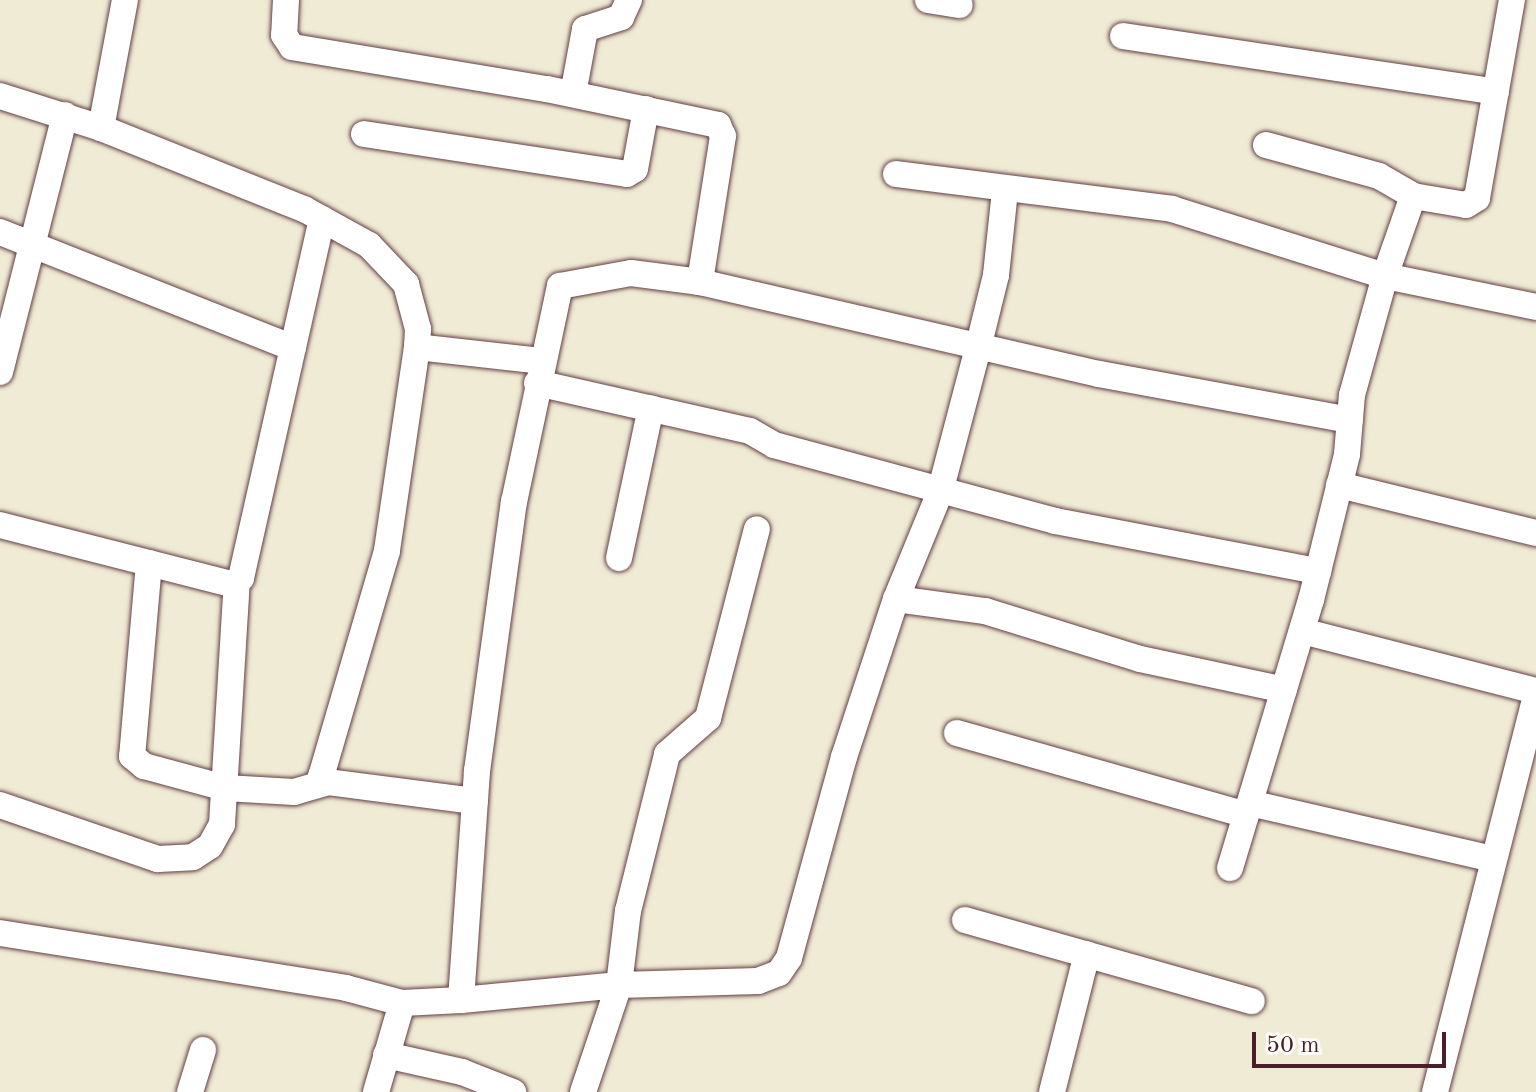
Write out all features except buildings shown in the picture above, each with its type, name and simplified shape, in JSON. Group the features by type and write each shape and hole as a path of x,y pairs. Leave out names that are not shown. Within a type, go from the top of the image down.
{"street":[{"path":"101,128 125,0"},
{"path":"286,0 284,35 292,47 573,94 718,125 723,136 700,282"},
{"path":"573,94 585,29 621,17 629,0"},
{"path":"928,0 960,5"},
{"path":"1266,145 1379,176 1413,196 1466,205 1477,198 1512,0"},
{"path":"1123,36 1496,92"},
{"path":"0,96 101,128 322,219 369,245 406,284 418,329 417,347 387,551 321,767 321,776 328,782"},
{"path":"364,134 627,174 635,169 646,109"},
{"path":"0,372 65,115"},
{"path":"896,174 1005,191 1172,209 1385,276 1536,307"},
{"path":"0,933 346,988 402,1003 619,985 758,981 779,973 789,958 844,757 896,599 940,492 996,275 1005,191"},
{"path":"1230,868 1302,631 1339,485 1350,420 1385,276 1413,196"},
{"path":"0,805 135,852 180,860 193,857 218,835 225,788 237,582 322,219"},
{"path":"0,232 293,348"},
{"path":"461,1000 475,801 514,502 539,372 560,286 631,273 700,282 978,348 1350,420"},
{"path":"417,347 539,372 651,408 750,431 774,445 1055,521 1318,571"},
{"path":"619,558 651,408"},
{"path":"1339,485 1536,533"},
{"path":"0,525 237,582"},
{"path":"583,1092 619,985 628,911 667,754 708,718 757,529"},
{"path":"149,563 132,756 144,766 225,788 294,792 328,782 475,801"},
{"path":"896,599 985,611 1140,659 1284,690"},
{"path":"1302,631 1536,693 1435,1092"},
{"path":"957,733 1248,809 1493,859"},
{"path":"965,920 1252,1001"},
{"path":"1052,1092 1087,954"},
{"path":"376,1092 402,1003"},
{"path":"190,1092 203,1050"},
{"path":"386,1055 462,1072 513,1092"}]}
